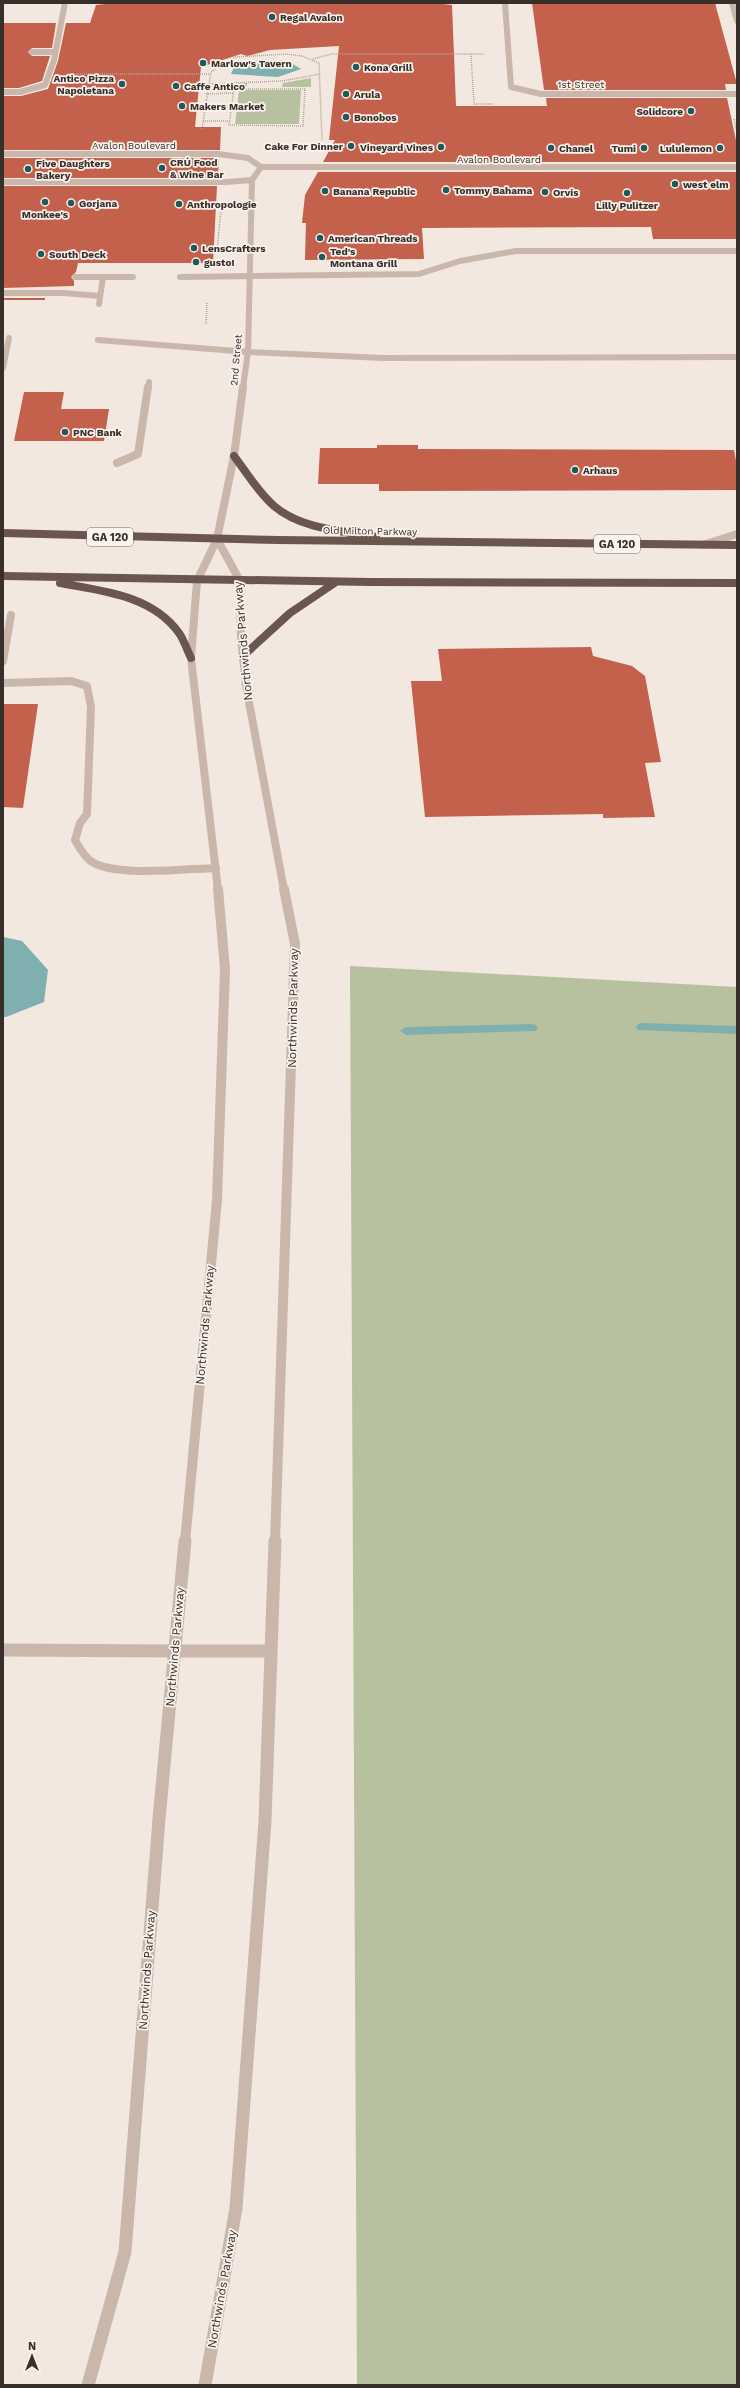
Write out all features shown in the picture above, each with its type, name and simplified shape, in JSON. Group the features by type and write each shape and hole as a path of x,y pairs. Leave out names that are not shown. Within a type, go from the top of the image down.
{"highway":[{"path":"234,456 269,500 282,512 310,524 402,543"},
{"name":"Old Milton Parkway","path":"3,533 217,540 402,543 737,545"},
{"path":"3,576 197,581 737,584"},
{"path":"30,577 106,592 139,602 163,616 178,633 191,658"},
{"path":"243,656 290,613 336,582"}],"street":[{"path":"3,92 35,89 45,85 54,60 65,3"},
{"name":"1st Street","path":"505,3 511,87 541,94 737,94"},
{"path":"732,3 737,21"},
{"path":"32,52 55,52"},
{"name":"Avalon Boulevard","path":"3,154 235,155 248,158 261,167 737,167"},
{"path":"3,182 226,182 252,180 261,167"},
{"name":"2nd Street","path":"217,540 234,456 248,352 252,180"},
{"path":"180,277 420,274 460,261 516,252 737,251"},
{"path":"75,277 133,277"},
{"path":"99,304 103,277"},
{"path":"3,293 63,293 100,296"},
{"path":"3,368 9,338"},
{"path":"98,340 248,352 383,358 737,357"},
{"path":"117,463 138,454 149,382"},
{"path":"703,544 737,534"},
{"name":"Northwinds Parkway","path":"88,2385 126,2252 159,1819 216,1200 225,969 216,868 191,658 197,581 217,540"},
{"name":"Northwinds Parkway","path":"205,2385 236,2208 265,1821 294,944 258,759 243,656 240,581 217,540"},
{"path":"3,661 11,615"},
{"path":"3,683 71,682 87,686 91,707 87,814 80,824 75,840 91,861 104,867 124,870 216,868"},
{"path":"3,1650 271,1651"}],"path":[{"path":"50,74 209,74 226,61 235,57 287,54 312,59 319,63 322,168"},
{"path":"312,59 331,54 508,55"},
{"path":"198,154 209,74"},
{"path":"208,84 282,81 320,74"},
{"path":"234,89 305,89 303,126 229,125 231,107 234,89"},
{"path":"206,94 233,94"},
{"path":"205,107 231,107"},
{"path":"202,121 229,121"}],"green space":[{"path":"311,78 311,87 282,87 283,83"},
{"path":"247,83 247,87 228,87 228,92 217,92 218,85"},
{"path":"239,90 301,90 299,124 235,124"},
{"path":"350,966 737,987 737,2385 357,2385"}],"water":[{"path":"260,60 291,63 301,69 278,77 231,74 234,67"},
{"path":"3,937 22,941 48,970 44,1002 6,1017 3,1017"}],"building":[{"path":"115,3 434,3 452,5 456,106 547,106 546,98 727,98 737,145 737,162 323,162 335,140 329,140 339,46 270,50 247,56 241,54 201,67 195,127 221,127 220,150 3,150 3,96 21,96 48,89 58,61 66,23 90,23 96,5"},
{"path":"532,3 715,3 737,84 725,84 726,90 544,90"},
{"path":"3,23 56,23 52,48 32,48 28,52 32,56 50,56 42,81 19,88 3,88"},
{"path":"3,158 219,159 218,178 3,178"},
{"path":"318,172 737,172 737,239 653,239 651,227 422,228 424,259 305,260 306,223 302,223 305,195"},
{"path":"3,186 217,186 213,263 78,263 76,272 71,277 74,281 74,286 3,288"},
{"path":"3,298 45,298 45,300 3,300"},
{"path":"24,392 64,392 61,409 109,409 104,441 14,441"},
{"path":"377,445 418,445 418,449 734,450 737,466 737,490 379,491 379,484 318,484 320,448 377,448"},
{"path":"591,647 593,656 632,666 645,676 661,762 645,763 655,817 603,818 603,814 425,817 411,681 442,681 438,649"},
{"path":"3,704 38,704 23,808 3,807"}],"waterway":[{"path":"642,1027 737,1030"},
{"path":"406,1031 532,1028"}],"place":[{"name":"Regal Avalon","path":"272,17"},
{"name":"Marlow's Tavern","path":"203,63"},
{"name":"Kona Grill","path":"356,67"},
{"name":"Antico Pizza Napoletana","path":"122,84"},
{"name":"Caffe Antico","path":"176,86"},
{"name":"Arula","path":"346,94"},
{"name":"Makers Market","path":"182,106"},
{"name":"Solidcore","path":"691,111"},
{"name":"Bonobos","path":"346,117"},
{"name":"Cake For Dinner","path":"351,146"},
{"name":"Vineyard Vines","path":"441,147"},
{"name":"Chanel","path":"551,148"},
{"name":"Tumi","path":"644,148"},
{"name":"Lululemon","path":"720,148"},
{"name":"CRÚ Food & Wine Bar","path":"162,168"},
{"name":"Five Daughters Bakery","path":"28,169"},
{"name":"west elm","path":"675,184"},
{"name":"Tommy Bahama","path":"446,190"},
{"name":"Banana Republic","path":"325,191"},
{"name":"Orvis","path":"545,192"},
{"name":"Lilly Pulitzer","path":"627,193"},
{"name":"Monkee's","path":"45,202"},
{"name":"Gorjana","path":"71,203"},
{"name":"Anthropologie","path":"179,204"},
{"name":"American Threads","path":"320,238"},
{"name":"LensCrafters","path":"194,248"},
{"name":"South Deck","path":"41,254"},
{"name":"Ted's Montana Grill","path":"322,257"},
{"name":"gusto!","path":"196,262"},
{"name":"PNC Bank","path":"65,432"},
{"name":"Arhaus","path":"575,470"}]}
